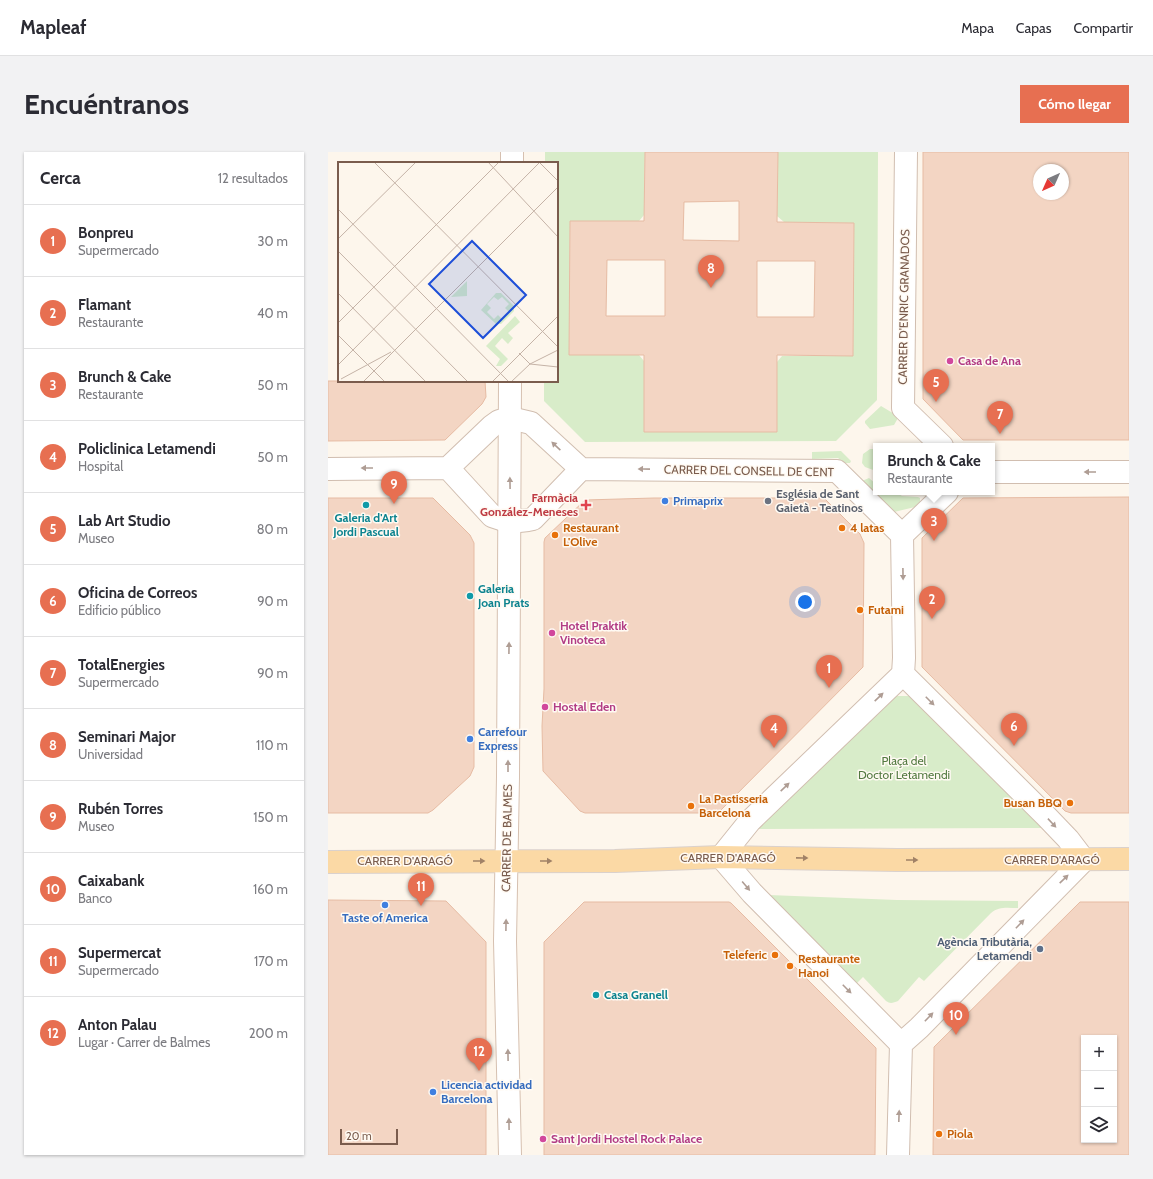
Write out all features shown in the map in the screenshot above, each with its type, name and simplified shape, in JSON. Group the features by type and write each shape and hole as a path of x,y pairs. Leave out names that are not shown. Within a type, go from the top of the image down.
{"main road":[{"name":"CARRER D'ARAGÓ","path":"328,862 615,861 721,857 897,860 1129,860"}],"street":[{"name":"CARRER D'ENRIC GRANADOS","path":"906,152 904,408 939,443"},
{"name":"CARRER DE BALMES","path":"510,382 521,420 510,522 505,941 510,1155"},
{"path":"328,469 455,475 492,516 510,522 533,519 581,469 521,420 499,421 495,424 455,475"},
{"name":"CARRER DEL CONSELL DE CENT","path":"581,469 837,471 902,535"},
{"path":"995,472 1129,472"},
{"path":"898,1155 901,1044 752,893 721,857 750,821 903,674 902,535 944,495"},
{"path":"901,1044 919,1028 1084,860 1068,839 1045,815 903,674"}],"green space":[{"path":"545,152 645,152 644,215 639,221 570,221 569,354 639,355 644,361 644,432 777,432 777,362 782,356 853,356 854,223 784,222 777,216 778,152 878,152 877,400 836,441 585,442 544,401 544,382 558,382 558,162 545,162"},
{"path":"881,406 896,415 898,418 894,425 870,429 865,421"},
{"path":"870,449 873,449 873,470 865,467 862,463 863,454"},
{"path":"841,451 851,461 850,463 844,463 838,458 812,459 812,452"},
{"path":"869,478 873,481 873,492 862,481"},
{"path":"876,495 900,495 920,498 920,502 915,507 894,512"},
{"name":"Plaça del Doctor Letamendi","path":"888,696 918,696 1051,828 756,829"},
{"path":"769,895 897,900 1018,901 1018,908 1000,908 991,913 924,981 919,977 898,1001 890,1003 886,1001 863,977 856,984"}],"building":[{"path":"645,152 778,152 777,222 854,223 853,356 777,355 777,432 644,432 644,355 569,355 570,221 644,221","holes":["739,201 739,241 683,240 684,202","607,260 665,260 665,316 606,316","757,261 815,261 814,317 757,317"]},
{"path":"923,152 1129,152 1129,440 963,440 923,399"},
{"path":"328,381 485,382 486,397 482,404 445,440 328,441"},
{"path":"1129,497 1129,813 1071,813 1065,811 922,667 922,538 963,498"},
{"path":"328,498 433,498 470,535 474,543 474,767 470,776 428,813 328,813"},
{"path":"654,498 824,498 860,534 864,543 863,667 720,811 715,813 585,813 580,811 543,771 544,542 545,538 585,500"},
{"path":"328,900 446,901 486,942 486,1155 328,1155"},
{"path":"584,902 731,903 876,1048 875,1155 544,1155 544,942"},
{"path":"1080,902 1129,902 1129,1155 933,1155 934,1047"}],"place":[{"name":"Seminari Major","path":"711,288"},
{"name":"Casa de Ana","path":"950,361"},
{"name":"Lab Art Studio","path":"936,402"},
{"name":"TotalEnergies","path":"1000,434"},
{"name":"Primaprix","path":"665,501"},
{"name":"Església de Sant Gaietà - Teatinos","path":"768,501"},
{"name":"Rubén Torres","path":"394,504"},
{"name":"Galeria d'Art Jordi Pascual","path":"366,505"},
{"name":"Farmàcia González-Meneses","path":"586,505"},
{"name":"4 latas","path":"842,528"},
{"name":"Restaurant L'Olive","path":"555,535"},
{"name":"Brunch & Cake","path":"934,541"},
{"name":"Galeria Joan Prats","path":"470,596"},
{"name":"Futami","path":"860,610"},
{"name":"Flamant","path":"932,619"},
{"name":"Hotel Praktik Vinoteca","path":"552,633"},
{"name":"Bonpreu","path":"829,688"},
{"name":"Hostal Eden","path":"545,707"},
{"name":"Carrefour Express","path":"470,739"},
{"name":"Oficina de Correos","path":"1014,746"},
{"name":"Policlinica Letamendi","path":"774,748"},
{"name":"Busan BBQ","path":"1070,803"},
{"name":"La Pastisseria Barcelona","path":"691,806"},
{"name":"Taste of America","path":"385,905"},
{"name":"Supermercat","path":"421,906"},
{"name":"Agència Tributària, Letamendi","path":"1040,949"},
{"name":"Teleferic","path":"775,955"},
{"name":"Restaurante Hanoi","path":"790,966"},
{"name":"Casa Granell","path":"596,995"},
{"name":"Caixabank","path":"956,1035"},
{"name":"Anton Palau","path":"479,1071"},
{"name":"Licencia actividad Barcelona","path":"433,1092"},
{"name":"Piola","path":"939,1134"},
{"name":"Sant Jordi Hostel Rock Palace","path":"543,1139"}]}
